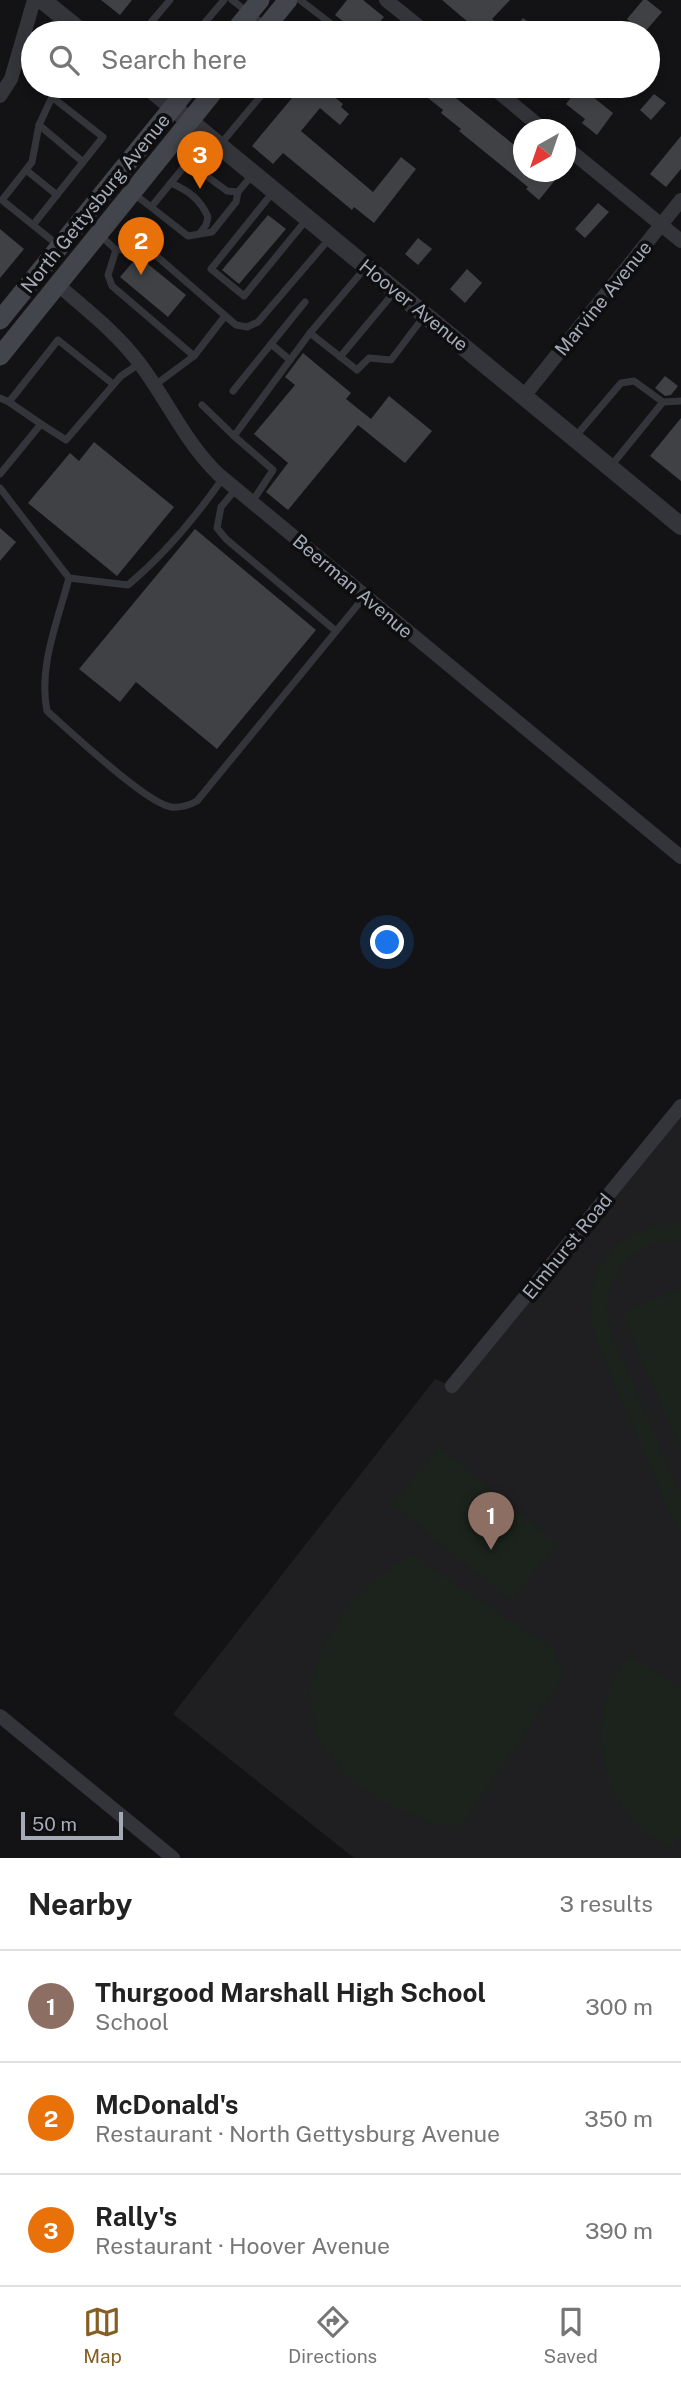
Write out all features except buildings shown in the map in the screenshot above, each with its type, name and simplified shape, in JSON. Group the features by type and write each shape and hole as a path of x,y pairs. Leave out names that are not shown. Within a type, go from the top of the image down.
{"main road":[{"path":"274,21 288,0"},
{"path":"243,21 255,6"},
{"name":"North Gettysburg Avenue","path":"0,320 180,98"},
{"name":"North Gettysburg Avenue","path":"0,356 208,98"}],"street":[{"path":"28,21 34,0"},
{"path":"42,0 68,21"},
{"path":"386,0 412,21"},
{"path":"0,96 11,79 21,45"},
{"name":"Hoover Avenue","path":"162,98 681,526"},
{"path":"505,98 531,119"},
{"path":"576,156 681,241"},
{"name":"Marvine Avenue","path":"524,396 681,200"},
{"name":"Beerman Avenue","path":"58,285 107,327 140,364 197,452 223,478 681,857"},
{"name":"Elmhurst Road","path":"452,1386 681,1107"},
{"path":"0,1716 173,1858"}],"lane":[{"path":"152,21 170,0"},
{"path":"207,21 224,0"},
{"path":"232,0 255,6"},
{"path":"300,0 327,21"},
{"path":"52,98 39,125 32,162 1,199 60,246"},
{"path":"33,225 103,137 53,98"},
{"path":"219,146 259,98"},
{"path":"39,125 83,162"},
{"path":"152,206 183,168 194,166 228,191 237,192"},
{"path":"26,170 57,195"},
{"path":"132,193 188,236 212,232 236,202 237,192 253,174"},
{"path":"171,183 191,194 204,209 208,217 200,233"},
{"path":"274,191 211,269 244,296 307,218"},
{"path":"99,234 116,250"},
{"path":"116,250 145,246 236,325 247,327 258,322 331,237"},
{"path":"116,250 108,275 112,286 194,356"},
{"path":"234,436 310,334 366,266"},
{"path":"340,357 396,290"},
{"path":"233,391 305,302"},
{"path":"310,334 357,370 369,358 391,360 425,314"},
{"path":"155,386 194,356 225,316"},
{"path":"9,402 58,340 113,384"},
{"path":"271,344 290,360"},
{"path":"0,398 66,440 113,384 140,364"},
{"path":"575,438 621,383 635,381 663,402 681,401"},
{"path":"610,467 663,402"},
{"path":"202,405 273,470 252,502"},
{"path":"0,474 41,424"},
{"path":"0,488 69,578 128,585 152,565 199,512 223,478"},
{"path":"236,489 221,507 217,528 226,539 336,631"},
{"path":"69,578 47,661 44,695 47,711 142,791 172,807 185,807 197,802 366,596"}],"shaded area":[{"path":"681,1106 681,1858 354,1858 173,1714 435,1379 452,1386"},
{"path":"666,1224 681,1224 681,1241 662,1242 645,1247 631,1256 620,1268 613,1282 608,1299 608,1316 612,1335 681,1496 681,1533 671,1516 596,1341 590,1300 601,1265 612,1250 627,1238"},
{"path":"681,1288 681,1451 622,1313"},
{"path":"439,1447 558,1544 511,1601 392,1504"},
{"path":"411,1555 555,1650 563,1678 460,1828 432,1823 385,1803 347,1777 316,1736 309,1692 321,1650 351,1601 382,1574"},
{"path":"629,1656 681,1688 681,1834 672,1848 647,1834 627,1814 613,1790 604,1763 601,1735 604,1707 613,1680"}],"place":[{"name":"Rally's","path":"200,189"},
{"name":"McDonald's","path":"141,275"},
{"name":"Thurgood Marshall High School","path":"491,1550"}]}
